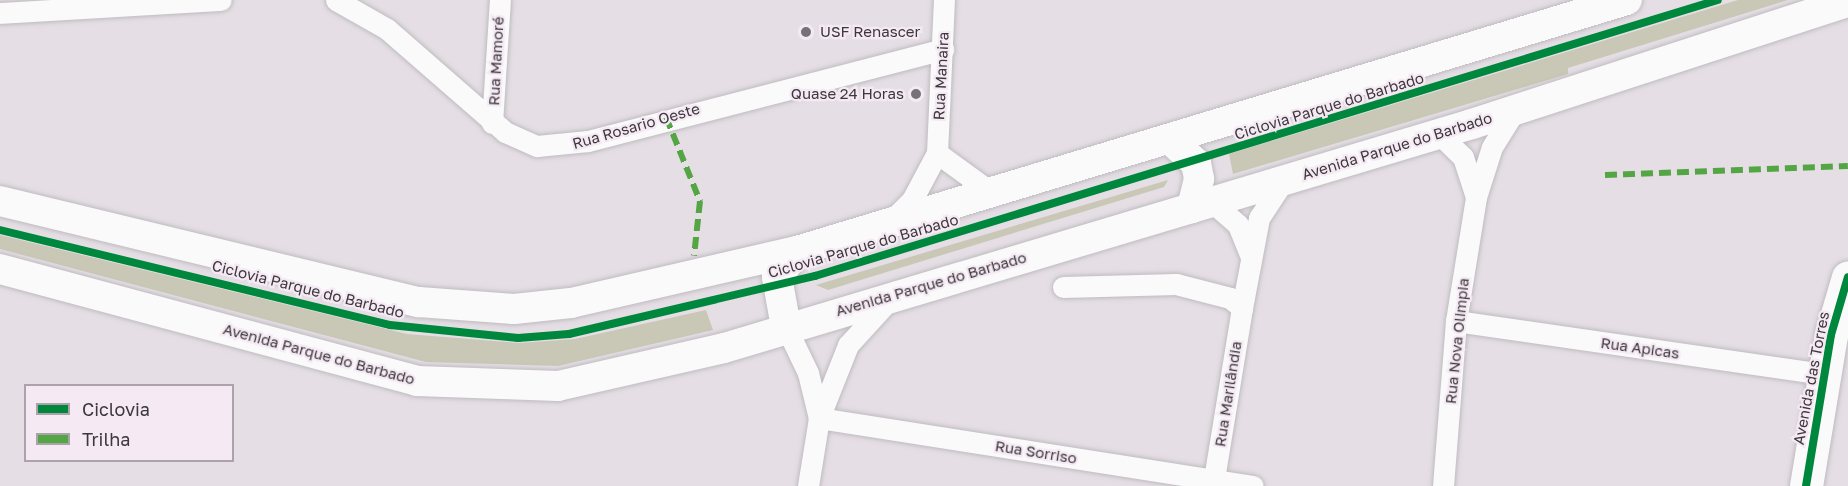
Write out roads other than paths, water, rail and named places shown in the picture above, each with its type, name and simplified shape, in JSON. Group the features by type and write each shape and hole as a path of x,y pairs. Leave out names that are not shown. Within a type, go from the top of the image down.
{"main road":[{"path":"0,201 419,302 459,307 571,303 797,251 1172,141 1627,0"},
{"name":"Avenida Parque do Barbado","path":"0,269 417,381 468,386 558,386 632,373 896,293 1202,205 1439,134 1848,2"},
{"path":"1172,141 1196,163 1202,205"},
{"path":"786,327 777,277 797,251"},
{"name":"Avenida das Torres","path":"1806,486 1824,374 1848,277"}],"street":[{"path":"0,13 87,4 221,0"},
{"name":"Rua Rosario Oeste","path":"336,0 387,29 492,123 537,146 570,145 943,49"},
{"name":"Rua Mamoré","path":"492,123 500,0"},
{"name":"Rua Manaira","path":"891,222 912,200 937,153 944,0"},
{"name":"Rua Nova Olimpia","path":"1443,486 1456,321 1476,197 1492,147 1515,110"},
{"name":"Rua Nova Olimpia","path":"1439,134 1463,157 1476,197"},
{"path":"937,153 992,193"},
{"name":"Rua Marilândia","path":"1214,479 1250,255 1262,211 1284,180"},
{"path":"1202,205 1238,225 1250,255"},
{"path":"1063,288 1176,284 1230,298 1242,308"},
{"path":"808,486 819,418 848,345 896,293"},
{"name":"Rua Apicas","path":"1456,321 1824,374"},
{"path":"786,327 808,373 819,418"},
{"name":"Rua Sorriso","path":"819,418 1253,486"}],"place":[{"name":"USF Renascer","path":"806,32"},
{"name":"Quase 24 Horas","path":"916,94"}]}
